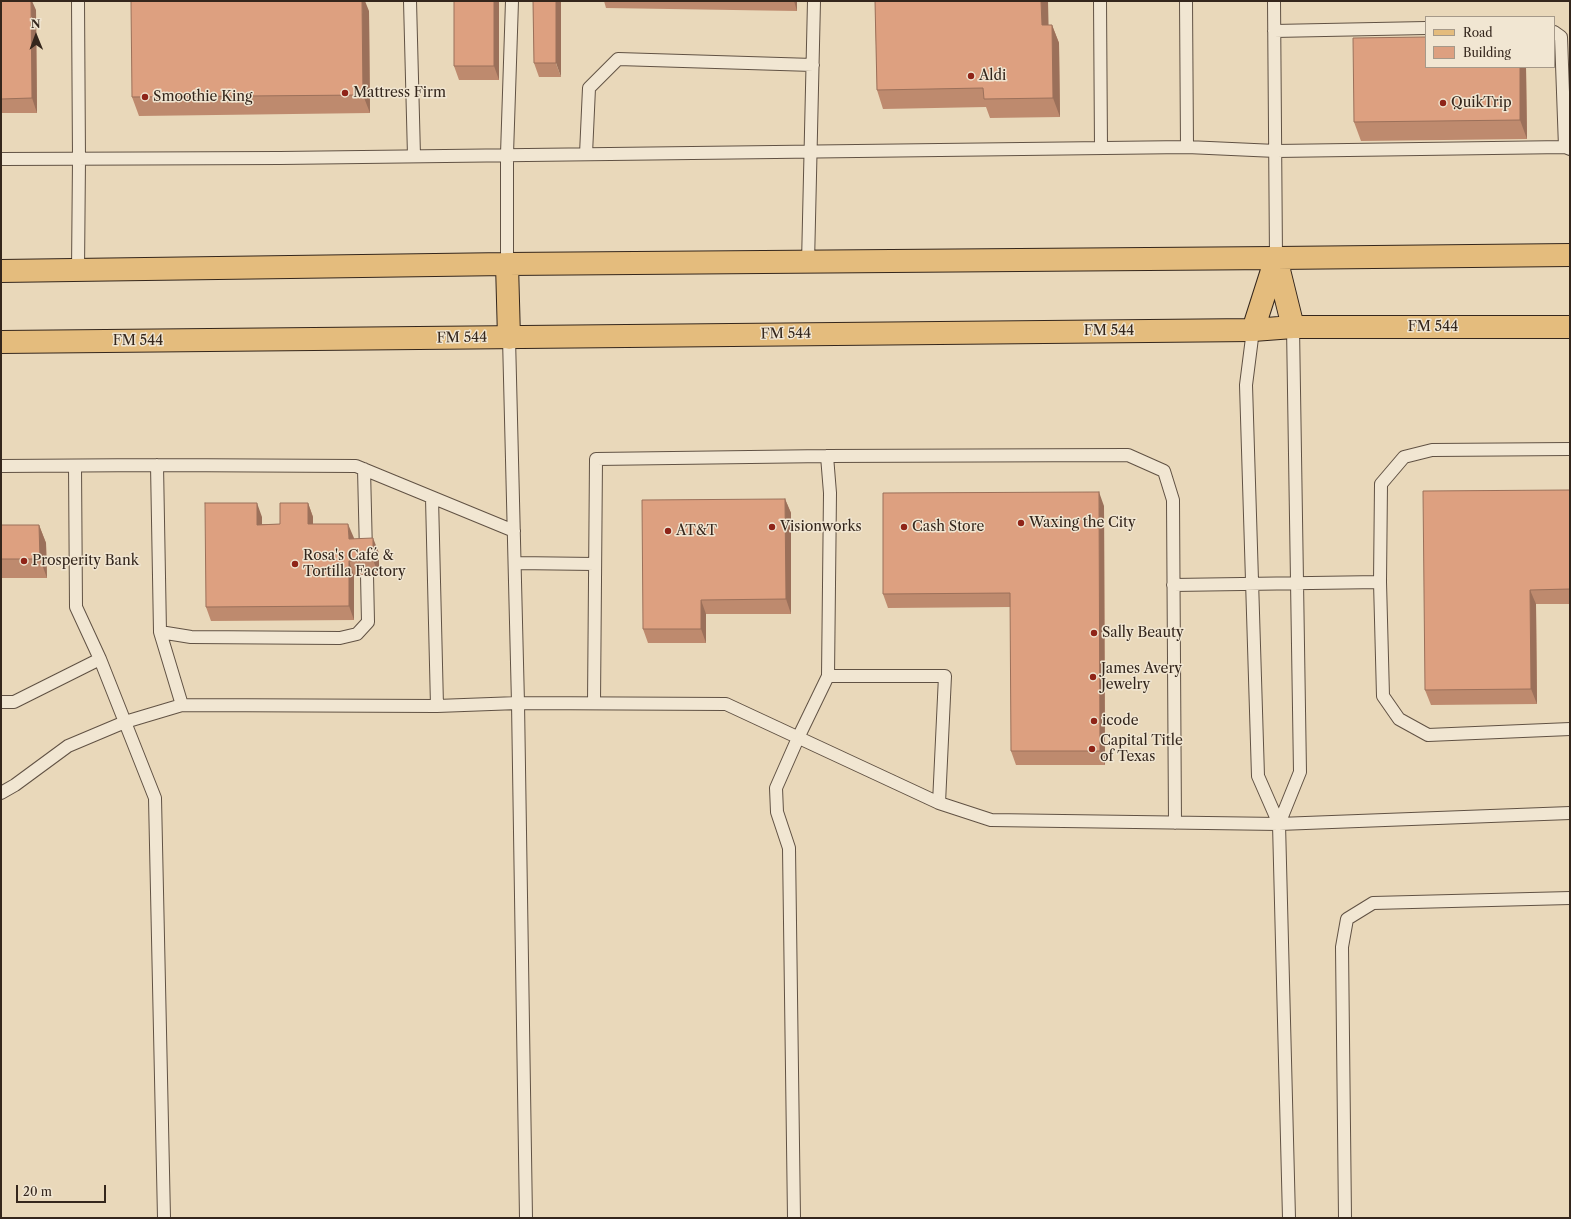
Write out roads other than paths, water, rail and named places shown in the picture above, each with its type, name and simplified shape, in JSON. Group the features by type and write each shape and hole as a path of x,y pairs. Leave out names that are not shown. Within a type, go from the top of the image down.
{"main road":[{"path":"1,271 507,264 808,263 1570,255"},
{"path":"1276,258 1293,327"},
{"path":"1253,330 1276,258"},
{"path":"507,264 509,338"},
{"name":"FM 544","path":"1,342 1253,330 1293,327 1570,327"}],"lane":[{"path":"78,1 78,270"},
{"path":"410,1 414,156"},
{"path":"507,264 507,154 512,1"},
{"path":"808,263 812,151 814,1"},
{"path":"1100,1 1101,148"},
{"path":"1186,1 1187,147"},
{"path":"1274,1 1276,258"},
{"path":"1274,31 1425,28"},
{"path":"1,159 1187,147 1276,151 1567,148 1562,37 1555,33"},
{"path":"586,154 589,88 618,59 813,65"},
{"path":"1279,824 1300,772 1293,327"},
{"path":"1253,330 1246,385 1258,776 1279,824 1289,1218"},
{"path":"509,338 518,703 526,1218"},
{"path":"1570,449 1432,450 1404,457 1381,484 1380,582 1383,696 1399,719 1428,735 1570,729"},
{"path":"594,703 596,459 827,456 1128,455 1164,471 1173,500 1175,823"},
{"path":"794,1218 789,848 777,812 776,788 828,676 830,493 827,456"},
{"path":"157,465 160,632 182,705"},
{"path":"1,466 356,466 514,531"},
{"path":"75,466 76,607 100,659 155,798 164,1218"},
{"path":"364,469 366,553"},
{"path":"432,498 437,706"},
{"path":"515,563 595,564"},
{"path":"160,632 191,637 340,638 356,634 368,622 367,575"},
{"path":"1174,585 1380,582"},
{"path":"1,702 14,702 100,659"},
{"path":"828,676 945,676 939,803"},
{"path":"1,793 15,785 68,746 125,722 182,705 437,706 518,703 726,704 939,803 990,820 1279,824 1570,813"},
{"path":"1345,1218 1342,947 1347,919 1373,903 1570,898"}],"place":[{"name":"Aldi","path":"971,76"},
{"name":"Mattress Firm","path":"345,93"},
{"name":"Smoothie King","path":"145,97"},
{"name":"QuikTrip","path":"1443,103"},
{"name":"Waxing the City","path":"1021,523"},
{"name":"Visionworks","path":"772,527"},
{"name":"Cash Store","path":"904,527"},
{"name":"AT&T","path":"668,531"},
{"name":"Prosperity Bank","path":"24,561"},
{"name":"Rosa's Café & Tortilla Factory","path":"295,564"},
{"name":"Sally Beauty","path":"1094,633"},
{"name":"James Avery Jewelry","path":"1093,677"},
{"name":"icode","path":"1094,721"},
{"name":"Capital Title of Texas","path":"1092,749"}]}
